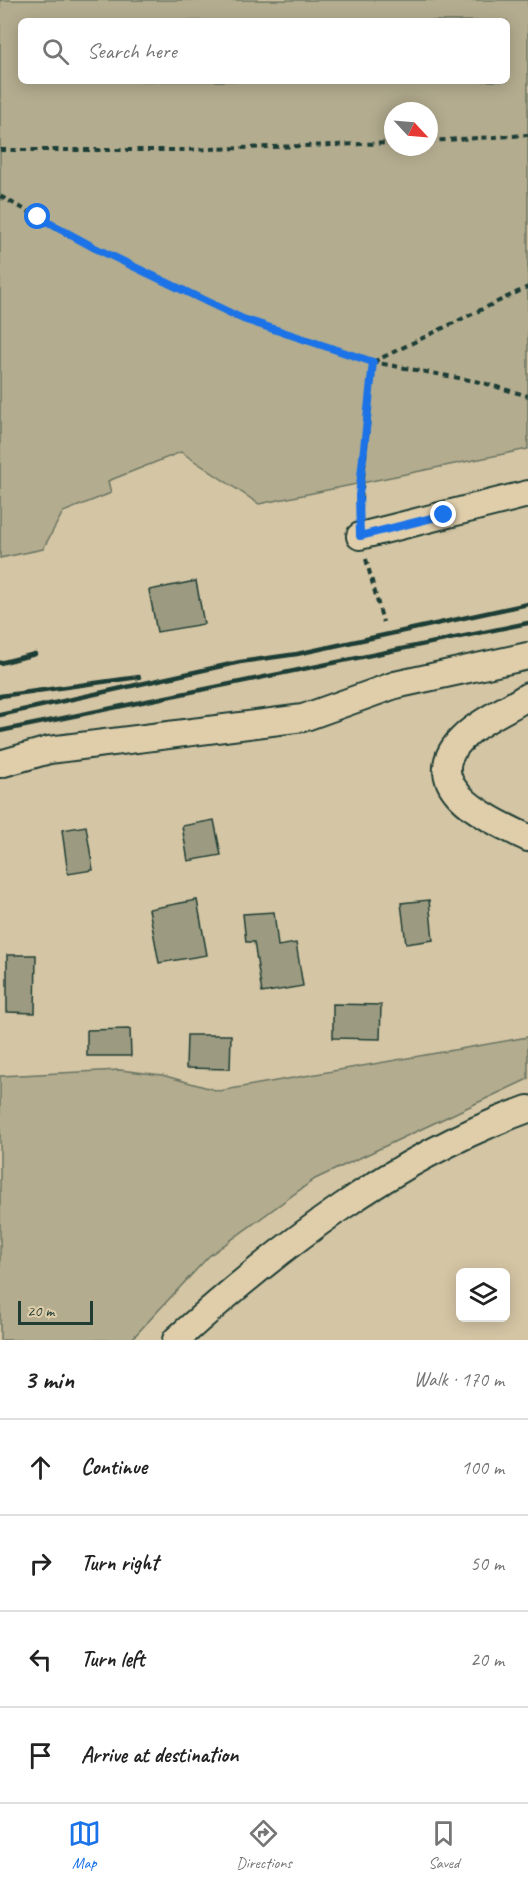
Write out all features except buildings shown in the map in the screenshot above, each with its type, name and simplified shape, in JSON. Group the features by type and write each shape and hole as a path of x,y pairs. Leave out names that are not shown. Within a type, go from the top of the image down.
{"street":[{"path":"360,536 528,494"},
{"path":"0,764 60,749 303,718 395,685 528,656"},
{"path":"528,696 466,735 454,750 447,767 451,786 465,804 528,838"},
{"path":"176,1340 245,1280 315,1225 391,1176 452,1142 525,1110"}],"path":[{"path":"438,140 528,135"},
{"path":"0,150 181,150 384,142"},
{"path":"0,196 95,248 243,319 373,362 480,382 528,396"},
{"path":"373,362 528,286"},
{"path":"373,362 359,496 360,536 383,622"}],"shaded area":[{"path":"0,0 528,0 528,449 259,504 181,452 108,481 111,493 63,512 43,549 0,558"},
{"path":"528,1037 528,1079 315,1179 209,1256 131,1340 0,1340 0,1076 120,1070 162,1075 219,1091"}],"railway":[{"path":"0,715 240,662 297,654 528,604"},
{"path":"0,731 528,623"},
{"path":"0,663 35,654"},
{"path":"0,696 139,677"}],"route":[{"path":"38,217 95,248 243,319 373,362 359,496 360,536 444,515"}]}
